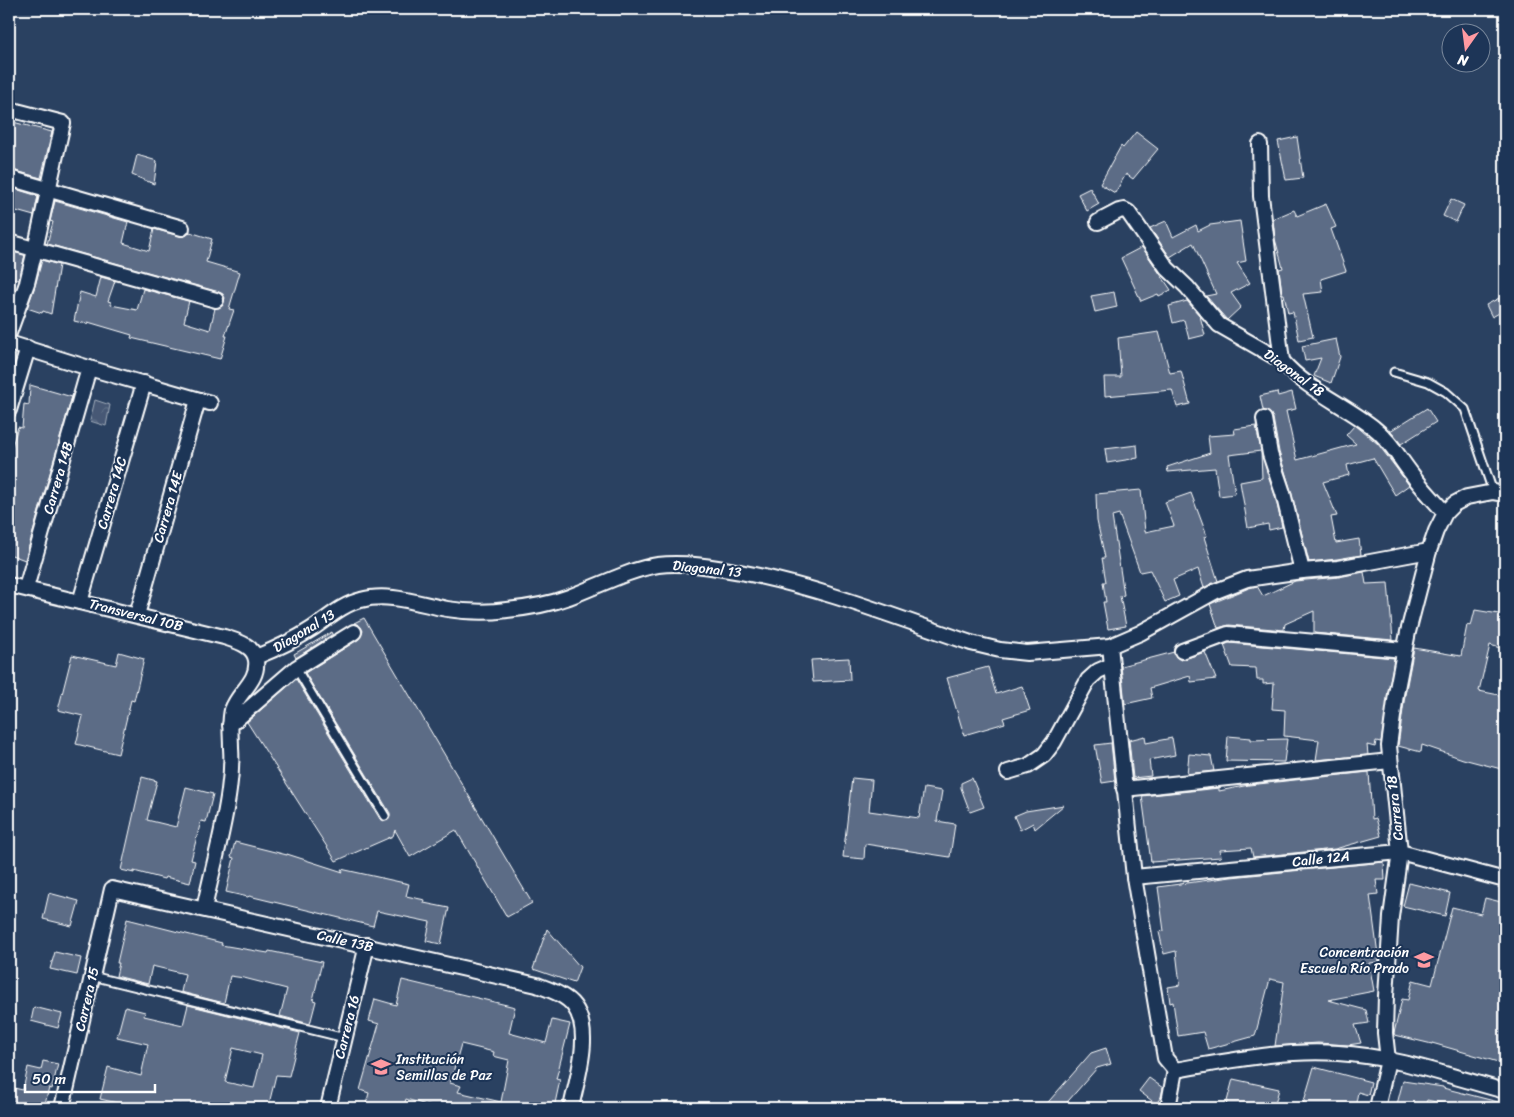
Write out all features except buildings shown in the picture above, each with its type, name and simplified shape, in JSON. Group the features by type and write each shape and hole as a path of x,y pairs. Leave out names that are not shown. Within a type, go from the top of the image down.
{"street":[{"path":"9,109 63,123 36,250 27,283 9,333"},
{"path":"1260,144 1261,196 1282,361"},
{"path":"9,178 182,228"},
{"name":"Diagonal 18","path":"1098,222 1119,211 1124,210 1128,212 1167,268 1187,287 1219,326 1282,361 1290,370 1319,392 1376,429 1392,446 1411,473 1445,513"},
{"path":"9,242 216,300"},
{"path":"9,343 144,384"},
{"path":"9,410 28,348"},
{"name":"Carrera 14B","path":"26,588 90,368"},
{"name":"Carrera 14E","path":"137,615 204,401 144,384"},
{"name":"Carrera 14C","path":"80,602 144,384"},
{"path":"1264,419 1270,454 1283,493 1302,571"},
{"path":"1445,513 1454,504 1466,497 1499,493"},
{"name":"Carrera 18","path":"1377,1108 1388,1060 1385,1033 1386,996 1391,917 1400,852 1390,746 1396,694 1404,650 1429,552 1436,530 1445,513"},
{"name":"Diagonal 13","path":"256,657 286,644 345,606 361,600 376,597 447,609 476,612 506,611 566,598 635,571 657,565 681,564 725,570 799,586 971,643 1000,650 1027,653 1110,646 1140,633 1230,584 1247,579 1338,568 1429,552"},
{"name":"Transversal 10B","path":"9,585 241,642 256,657"},
{"path":"230,725 296,668 354,632"},
{"path":"1182,651 1228,634 1404,650"},
{"path":"1110,646 1134,877 1165,1058 1175,1070"},
{"path":"204,909 229,791 232,768 230,725 236,701 254,677 256,657"},
{"path":"1008,772 1028,766 1044,754 1054,742 1088,680 1112,665"},
{"path":"1124,789 1390,761"},
{"name":"Calle 12A","path":"1134,877 1400,852 1505,880"},
{"name":"Calle 13B","path":"112,889 367,945 537,985 558,993 573,1005 582,1020 584,1040 571,1108"},
{"name":"Carrera 15","path":"63,1108 112,889"},
{"name":"Carrera 16","path":"328,1108 367,945"},
{"path":"1175,1070 1286,1054 1338,1053 1388,1060 1505,1091"},
{"path":"1168,1108 1175,1070"}],"lane":[{"path":"1394,372 1428,382 1446,392 1465,409 1499,493"},
{"path":"296,668 385,816"},
{"path":"92,976 345,1038"}],"green space":[{"path":"95,400 110,405 106,426 90,421"}],"place":[{"name":"Concentración Escuela Río Prado","path":"1424,960"},
{"name":"Institución Semillas de Paz","path":"381,1067"}]}
